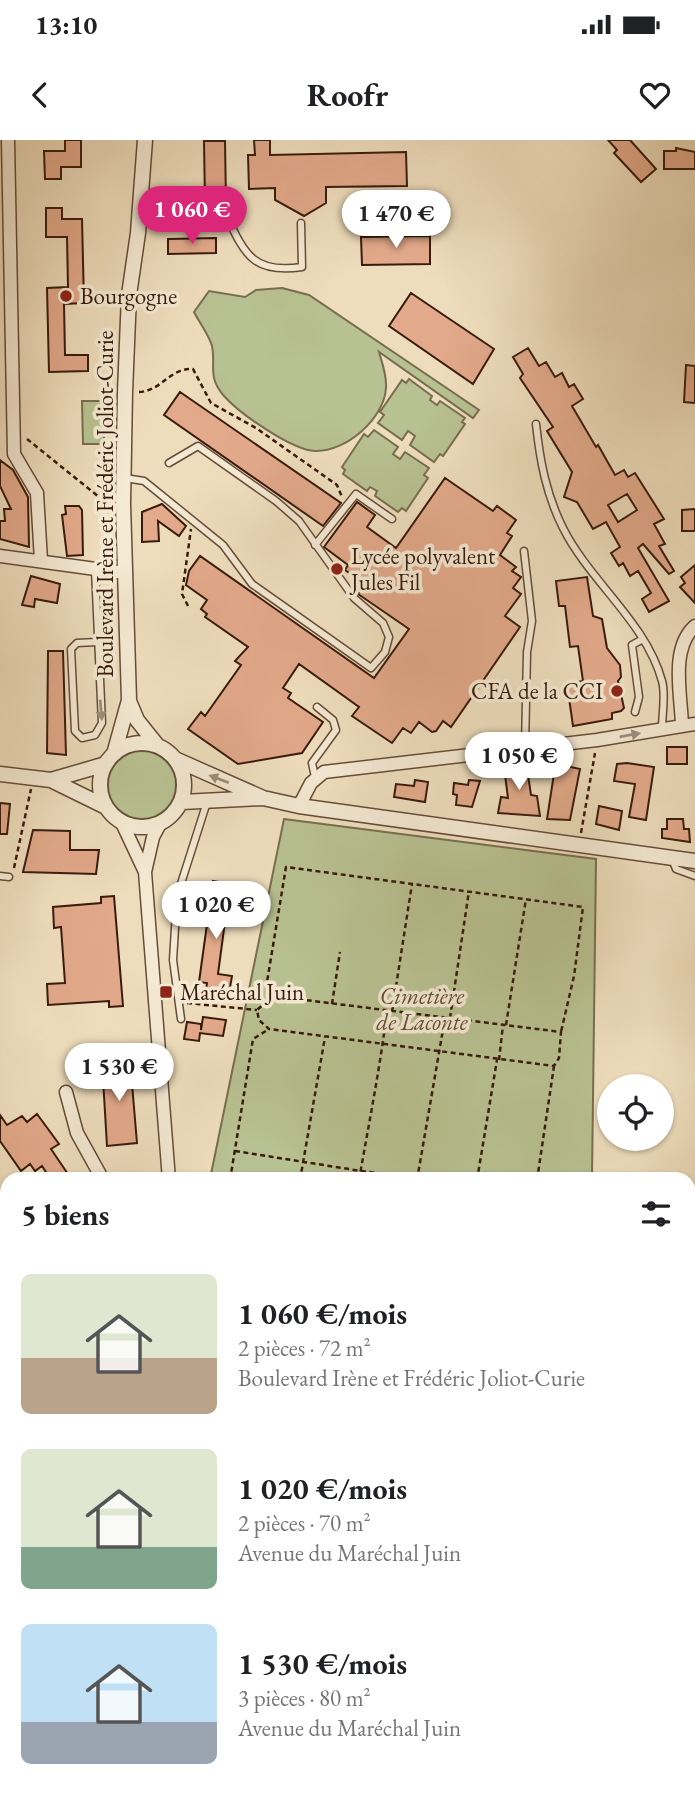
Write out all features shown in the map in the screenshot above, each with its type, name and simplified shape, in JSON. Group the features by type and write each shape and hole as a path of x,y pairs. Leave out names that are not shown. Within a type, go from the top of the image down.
{"street":[{"path":"8,140 14,454 37,493 41,561"},
{"name":"Boulevard Irène et Frédéric Joliot-Curie","path":"110,759 129,700 123,504 128,304 145,140"},
{"path":"0,556 125,573"},
{"path":"299,806 315,777 324,772 597,740 688,725 680,656 684,635 695,626"},
{"name":"Boulevard Irène et Frédéric Joliot-Curie","path":"129,700 137,719 156,745"},
{"path":"51,780 110,759 127,746 142,743 156,745 176,758 263,798 299,806 695,861"},
{"path":"122,823 141,828 160,824 173,816 182,803 185,788 183,772 176,758"},
{"path":"106,807 100,793 100,778 110,759"},
{"path":"0,775 51,780 106,807 122,823 145,872"},
{"path":"182,803 263,798"},
{"path":"160,824 153,837 145,872 168,1172"},
{"path":"66,1092 76,1133 98,1172"}],"lane":[{"path":"186,218 227,217 244,254 266,266 291,269 302,267 301,223"},
{"path":"536,424 542,475 564,530 595,578 643,639 663,683 662,729"},
{"path":"124,478 144,481 223,545 252,584 372,668 385,652 388,636 383,623 354,598 299,522 276,501 198,446 169,463"},
{"path":"315,545 356,494 392,519"},
{"path":"524,551 532,621 527,652 525,748"},
{"path":"95,570 102,723 94,735 82,738 75,732 71,649 77,643 97,642"},
{"path":"635,712 639,697 632,645 643,639"},
{"path":"315,777 312,764 336,730 333,720 317,707"},
{"path":"181,1018 173,960 177,896 207,800"},
{"path":"672,858 676,869 695,876"},
{"path":"0,876 9,877"}],"path":[{"path":"141,392 151,391 173,372 193,369 211,403 256,428 337,485 342,491 343,510"},
{"path":"14,429 104,500 123,504"},
{"path":"188,606 182,594 192,522"},
{"path":"580,843 597,740"},
{"path":"9,877 14,872 33,778"},
{"path":"273,996 267,982 286,867 583,907 574,976 561,1032 559,1058 554,1066 538,1172"},
{"path":"361,1171 412,884"},
{"path":"419,1172 469,891"},
{"path":"478,1172 526,899"},
{"path":"332,1004 340,952"},
{"path":"179,1002 257,1010 273,996 561,1032"},
{"path":"257,1010 259,1020 270,1029 554,1066"},
{"path":"231,1172 253,1040 270,1029"},
{"path":"302,1172 325,1037"},
{"path":"235,1151 369,1172"}],"green space":[{"path":"282,288 309,295 479,410 473,418 379,352 386,378 384,400 371,422 351,440 327,450 315,451 293,445 267,430 232,403 219,389 214,377 212,346 194,312 209,291 245,297 256,290"},
{"path":"409,379 432,396 430,400 437,405 440,401 465,418 462,422 465,424 443,456 440,454 434,462 410,445 415,436 408,431 402,440 378,423 384,415 380,412 402,380 406,383"},
{"path":"82,401 104,401 104,444 83,444"},
{"path":"374,430 398,447 393,454 400,459 405,452 429,468 424,475 428,478 406,511 402,508 398,512 375,496 377,491 370,487 367,491 343,474 345,470 342,467 364,434 368,437"},
{"path":"142,751 155,754 166,761 173,772 176,785 173,798 166,809 155,816 142,819 129,816 118,809 111,798 108,785 111,772 118,761 129,754"},
{"name":"Cimetière de Laconte","path":"284,819 596,859 592,1172 211,1172"}],"building":[{"path":"65,140 81,140 81,167 61,167 61,179 45,179 44,151 65,151"},
{"path":"254,140 270,140 270,155 406,152 407,186 326,187 326,203 304,216 275,200 275,188 249,189 248,155 255,155"},
{"path":"608,140 630,140 656,169 641,182 614,153 617,150"},
{"path":"204,141 225,141 226,203 205,203"},
{"path":"676,148 695,152 695,169 664,169 664,151 676,151"},
{"name":"Bourgogne","path":"46,208 62,208 62,219 82,219 84,303 64,304 65,355 88,355 88,371 49,372 47,288 68,287 67,237 46,237"},
{"path":"430,236 430,264 362,265 361,237"},
{"path":"216,238 216,253 168,254 168,239"},
{"path":"411,293 494,349 473,384 389,326"},
{"path":"528,348 539,366 546,362 555,377 562,373 569,387 574,384 583,399 572,406 615,475 624,470 628,477 635,473 664,519 654,524 665,544 659,546 674,571 669,574 643,544 638,548 669,601 649,612 642,599 651,593 638,571 630,576 623,563 619,566 611,553 620,547 606,522 593,529 577,502 564,497 572,472 547,431 553,427 520,378 523,374 513,357","holes":["627,494 637,510 618,522 608,505"]},
{"path":"686,365 695,366 695,403 684,402"},
{"path":"180,392 341,503 323,526 164,415"},
{"path":"0,460 13,470 28,497 29,547 0,539 0,521 5,521 4,509 11,509 0,486"},
{"path":"445,478 493,511 497,506 516,520 507,533 512,536 500,555 516,567 512,571 521,577 513,588 521,594 505,616 520,627 451,727 443,721 436,731 432,732 419,722 411,733 403,728 392,743 352,716 359,707 299,664 283,688 291,693 288,698 323,722 302,753 238,764 188,729 201,712 205,716 241,665 235,661 248,647 205,617 207,614 201,609 207,600 186,585 189,571 200,556 374,678 409,629 358,594 363,583 345,570 348,565 324,547 357,502 375,515 367,527 396,548"},
{"path":"162,504 186,526 179,536 158,521 159,541 142,542 142,512"},
{"path":"65,506 79,506 82,510 83,555 67,556 62,515 66,514"},
{"path":"695,509 695,531 682,531 682,510"},
{"path":"695,565 695,603 680,587 685,583 681,577"},
{"path":"31,576 60,584 57,603 35,599 34,607 22,605"},
{"path":"587,577 593,616 602,619 607,648 620,665 621,677 618,681 624,708 612,713 612,719 573,726 567,684 583,681 578,646 570,647 565,606 559,606 556,581"},
{"path":"48,651 63,651 66,755 47,753"},
{"path":"667,747 687,747 687,764 667,764"},
{"path":"532,764 534,774 528,775 531,795 537,796 540,816 498,813 501,797 508,798 504,767"},
{"path":"617,764 654,767 646,820 629,817 635,784 614,781"},
{"path":"566,766 580,769 570,820 547,819 555,767 565,769"},
{"path":"415,780 428,782 425,802 394,797 396,784 414,786"},
{"path":"469,780 480,781 472,807 456,805 454,783 468,785"},
{"path":"0,803 10,804 7,834 0,834"},
{"path":"599,806 622,811 619,830 596,824"},
{"path":"667,819 683,819 684,829 689,829 690,842 662,838 662,829 667,829"},
{"path":"33,830 70,831 70,850 99,850 96,874 23,872"},
{"path":"213,881 230,884 218,974 232,976 229,993 206,990 207,983 199,982"},
{"path":"114,896 123,1006 109,1007 109,1001 48,1005 47,984 65,983 61,927 54,928 53,907 101,903 101,897"},
{"path":"203,1017 226,1020 223,1036 200,1033 199,1041 184,1039 187,1022 201,1024 201,1030"},
{"path":"130,1060 137,1143 107,1146 102,1062"},
{"path":"37,1114 59,1144 51,1149 67,1172 46,1172 42,1166 35,1171 30,1164 21,1171 0,1141 0,1115 7,1125 22,1116 27,1122"}],"place":[{"name":"Bourgogne","path":"66,296"},
{"name":"Lycée polyvalent Jules Fil","path":"337,569"},
{"name":"CFA de la CCI","path":"617,691"},
{"name":"Maréchal Juin","path":"166,992"}]}
